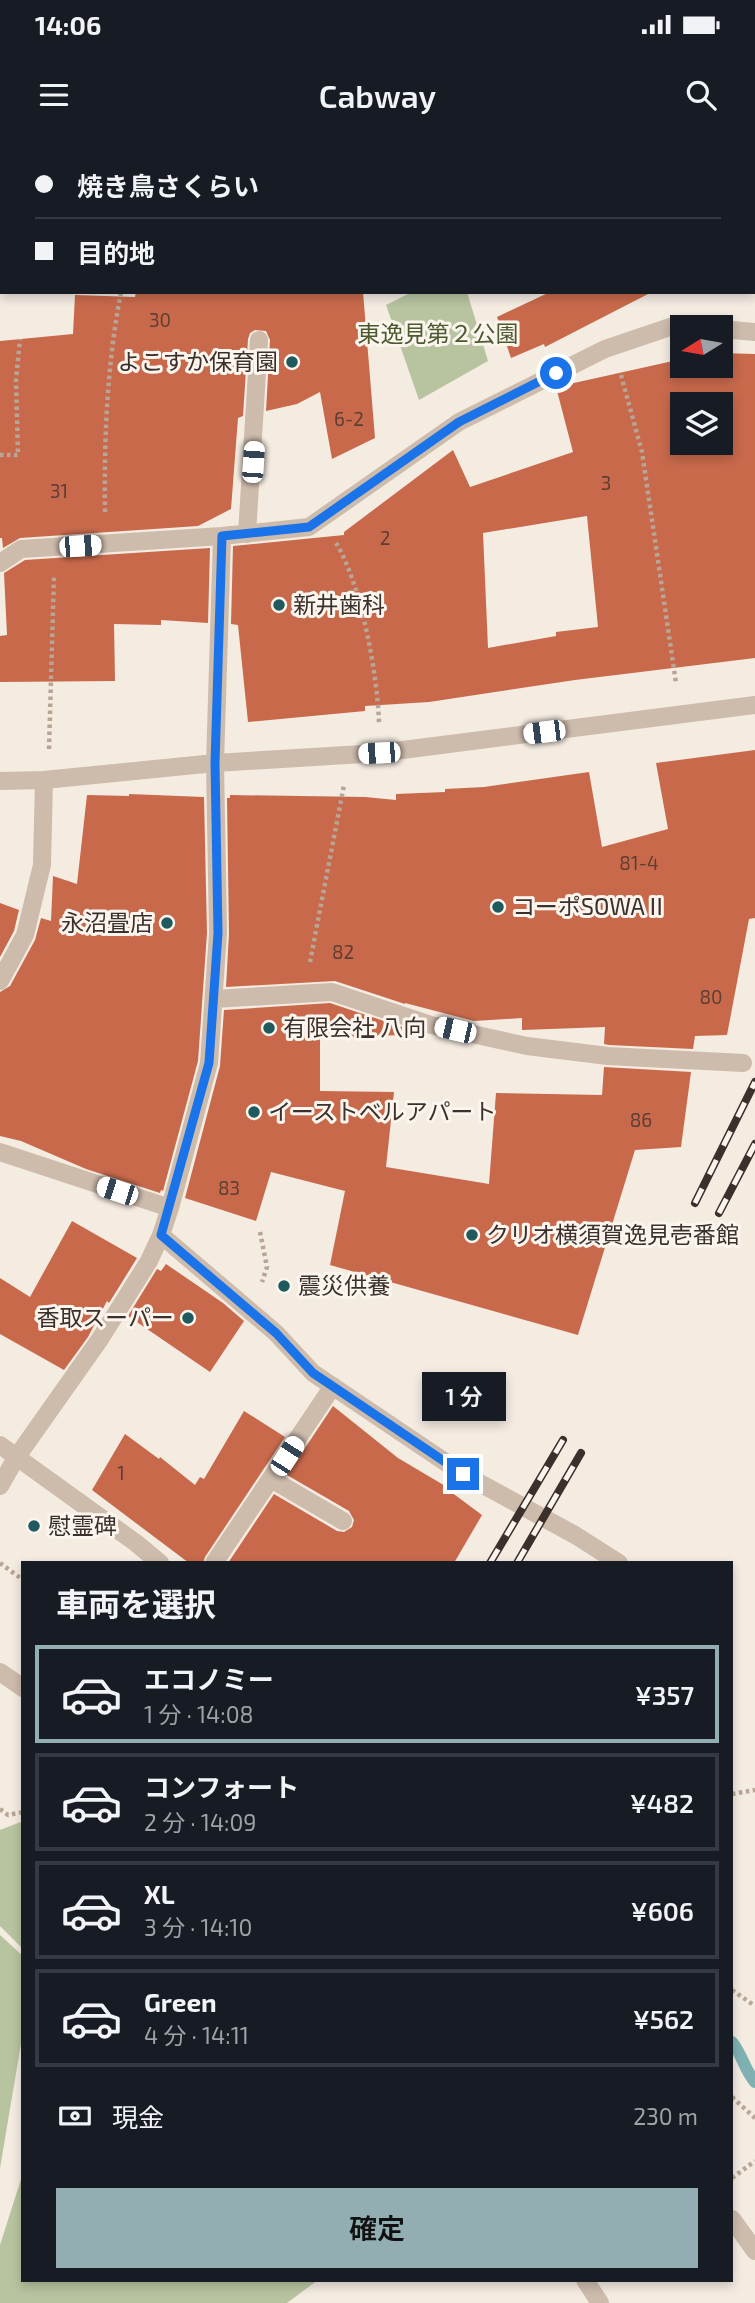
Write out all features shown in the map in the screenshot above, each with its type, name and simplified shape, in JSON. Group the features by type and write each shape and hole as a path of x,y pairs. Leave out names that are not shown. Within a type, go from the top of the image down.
{"street":[{"path":"0,563 21,549 222,536 309,527 459,422 614,346 670,327"},
{"path":"733,330 755,332"},
{"path":"247,534 259,340"},
{"path":"0,1486 16,1458 100,1339 149,1261 170,1208 209,1063 218,933 215,763 222,536"},
{"path":"0,780 47,780 215,763 379,753 755,705"},
{"path":"0,981 25,935 42,865 47,780"},
{"path":"214,999 332,992 431,1025 527,1046 608,1056 743,1063"},
{"path":"0,1153 170,1208"},
{"path":"161,1235 276,1333 313,1373 463,1474 575,1535 616,1561"},
{"path":"215,1561 333,1386"},
{"path":"0,1445 158,1561"},
{"path":"271,1479 343,1521"},
{"path":"0,1672 21,1687"},
{"path":"733,2220 755,2251"},
{"path":"586,2282 600,2303"}],"path":[{"path":"105,544 104,471 112,339 121,294"},
{"path":"0,455 18,455 16,380 20,339"},
{"path":"614,346 642,452 681,715"},
{"path":"320,519 346,559 364,623 379,713 379,753"},
{"path":"47,780 55,547"},
{"path":"304,994 348,755"},
{"path":"254,1314 267,1267 260,1232"},
{"path":"0,1563 21,1579"},
{"path":"733,1794 755,1790"},
{"path":"0,1809 8,1815 21,1812"},
{"path":"733,1991 755,2006"},
{"path":"733,2098 755,2118"},
{"path":"733,2177 755,2161"}],"green space":[{"name":"東逸見第２公園","path":"408,294 468,294 488,361 419,400 386,305"},
{"path":"21,1822 21,1947 0,1926 0,1830"},
{"path":"0,1935 21,1954 21,2044 0,2168"},
{"path":"21,2179 21,2282 315,2282 287,2303 0,2303 0,2245"}],"building":[{"path":"136,294 363,294 375,438 332,459 320,392 297,404 266,411 270,340 266,331 255,330 250,333 248,339 243,416 238,418 231,509 198,526 20,538 3,548 0,538 0,341 73,334 75,295 135,297"},
{"path":"546,294 648,294 545,347 544,344 511,358 497,317"},
{"path":"733,353 755,354 755,658 575,680 429,702 365,706 365,711 248,722 238,625 231,624 233,546 344,535 344,532 453,450 470,487 573,452 556,387 670,362 670,378 733,378","holes":["587,516 598,627 556,632 556,636 488,648 483,533"]},
{"path":"210,548 208,623 161,620 161,625 114,624 115,681 0,682 0,636 7,635 4,573 25,560"},
{"path":"755,750 755,918 749,919 727,1035 695,1036 693,1049 609,1045 604,1044 605,1027 522,1030 522,1018 474,1021 405,1004 335,981 226,987 229,934 227,798 230,798 230,795 396,800 396,794 445,792 445,789 484,787 589,772 602,847 668,829 656,763"},
{"path":"87,795 204,797 207,933 198,1061 163,1191 160,1193 86,1169 21,1141 0,1136 0,992 10,986 35,940 41,918 51,921 53,876 77,884"},
{"path":"0,903 19,910 14,931 0,957"},
{"path":"330,1003 402,1027 401,1035 320,1038 320,1091 394,1092 386,1167 489,1184 496,1093 602,1095 604,1067 691,1072 681,1147 635,1150 578,1335 330,1265 345,1191 271,1172 256,1221 185,1198 220,1066 224,1010"},
{"path":"72,1221 137,1258 64,1370 0,1334 0,1278 30,1297"},
{"name":"香取スーパー","path":"166,1264 223,1303 244,1321 210,1372 128,1316 157,1269 161,1271"},
{"path":"333,1406 398,1458 452,1490 451,1492 482,1515 455,1561 229,1561 274,1494 337,1531 344,1532 352,1527 354,1520 349,1511 287,1475"},
{"path":"244,1411 285,1437 204,1561 186,1561 92,1490 125,1434 195,1485 200,1477 204,1479"}],"waterway":[{"path":"733,2044 755,2082"}],"railway":[{"path":"695,1203 755,1082"},
{"path":"719,1213 755,1144"},
{"path":"491,1561 563,1440"},
{"path":"518,1561 581,1453"}],"place":[{"name":"よこすか保育園","path":"292,362"},
{"name":"新井歯科","path":"279,605"},
{"name":"コーポSOWAⅡ","path":"498,907"},
{"name":"永沼畳店","path":"167,923"},
{"name":"有限会社 八向","path":"269,1028"},
{"name":"イーストベルアパート","path":"254,1112"},
{"name":"クリオ横須賀逸見壱番館","path":"472,1235"},
{"name":"震災供養","path":"284,1286"},
{"name":"香取スーパー","path":"188,1318"},
{"name":"慰霊碑","path":"34,1526"}],"route":[{"path":"463,1474 313,1373 276,1333 161,1235 209,1063 218,933 215,763 222,536 309,527 459,422 556,373"}]}
